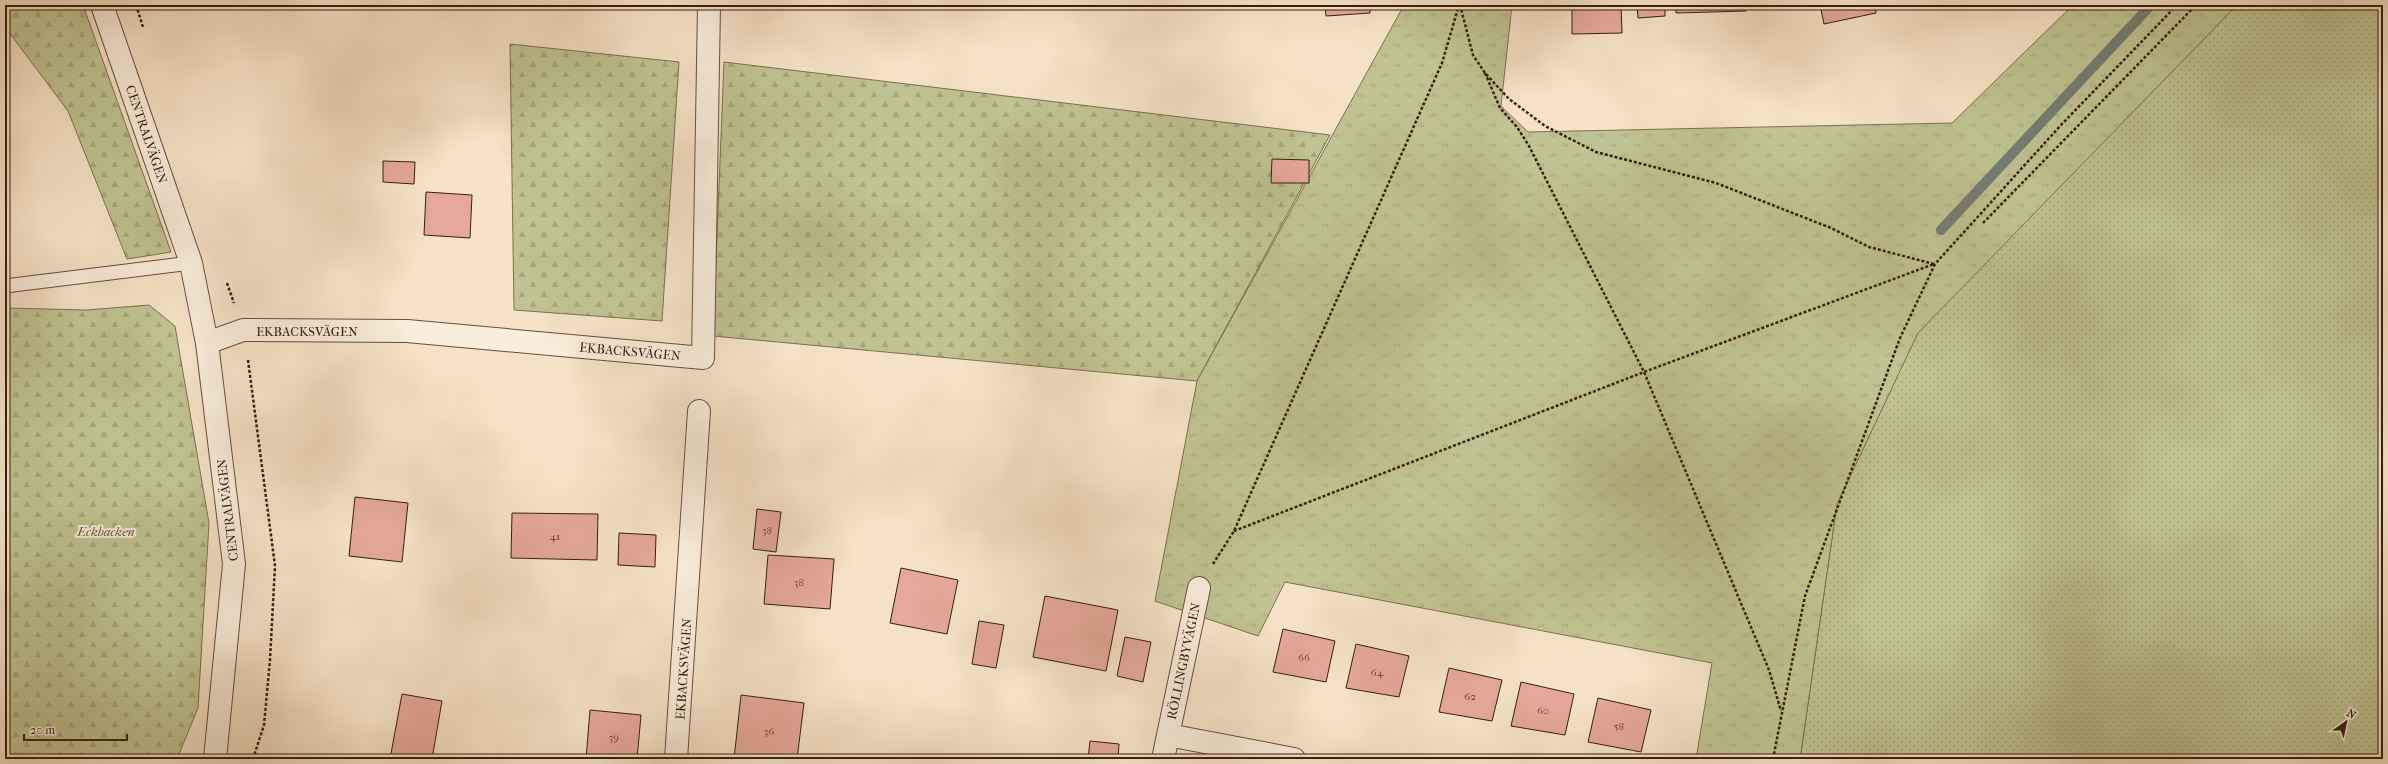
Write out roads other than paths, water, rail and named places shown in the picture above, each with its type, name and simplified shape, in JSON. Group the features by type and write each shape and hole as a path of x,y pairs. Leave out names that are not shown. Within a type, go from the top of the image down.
{"street":[{"name":"CENTRALVÄGEN","path":"102,5 192,262 206,343 234,564 215,759"},
{"name":"EKBACKSVÄGEN","path":"206,343 243,330 407,331 703,358 709,5"},
{"name":"EKBACKSVÄGEN","path":"676,759 699,411"},
{"name":"RÖLLINGBYVÄGEN","path":"1163,759 1199,588"},
{"name":"RÖLLINGBYVÄGEN","path":"1168,735 1294,759"}],"lane":[{"path":"5,286 192,262"}],"waterway":[{"path":"1941,230 2151,5"}],"park label":[{"name":"Eckbacken","path":"106,531"}]}
